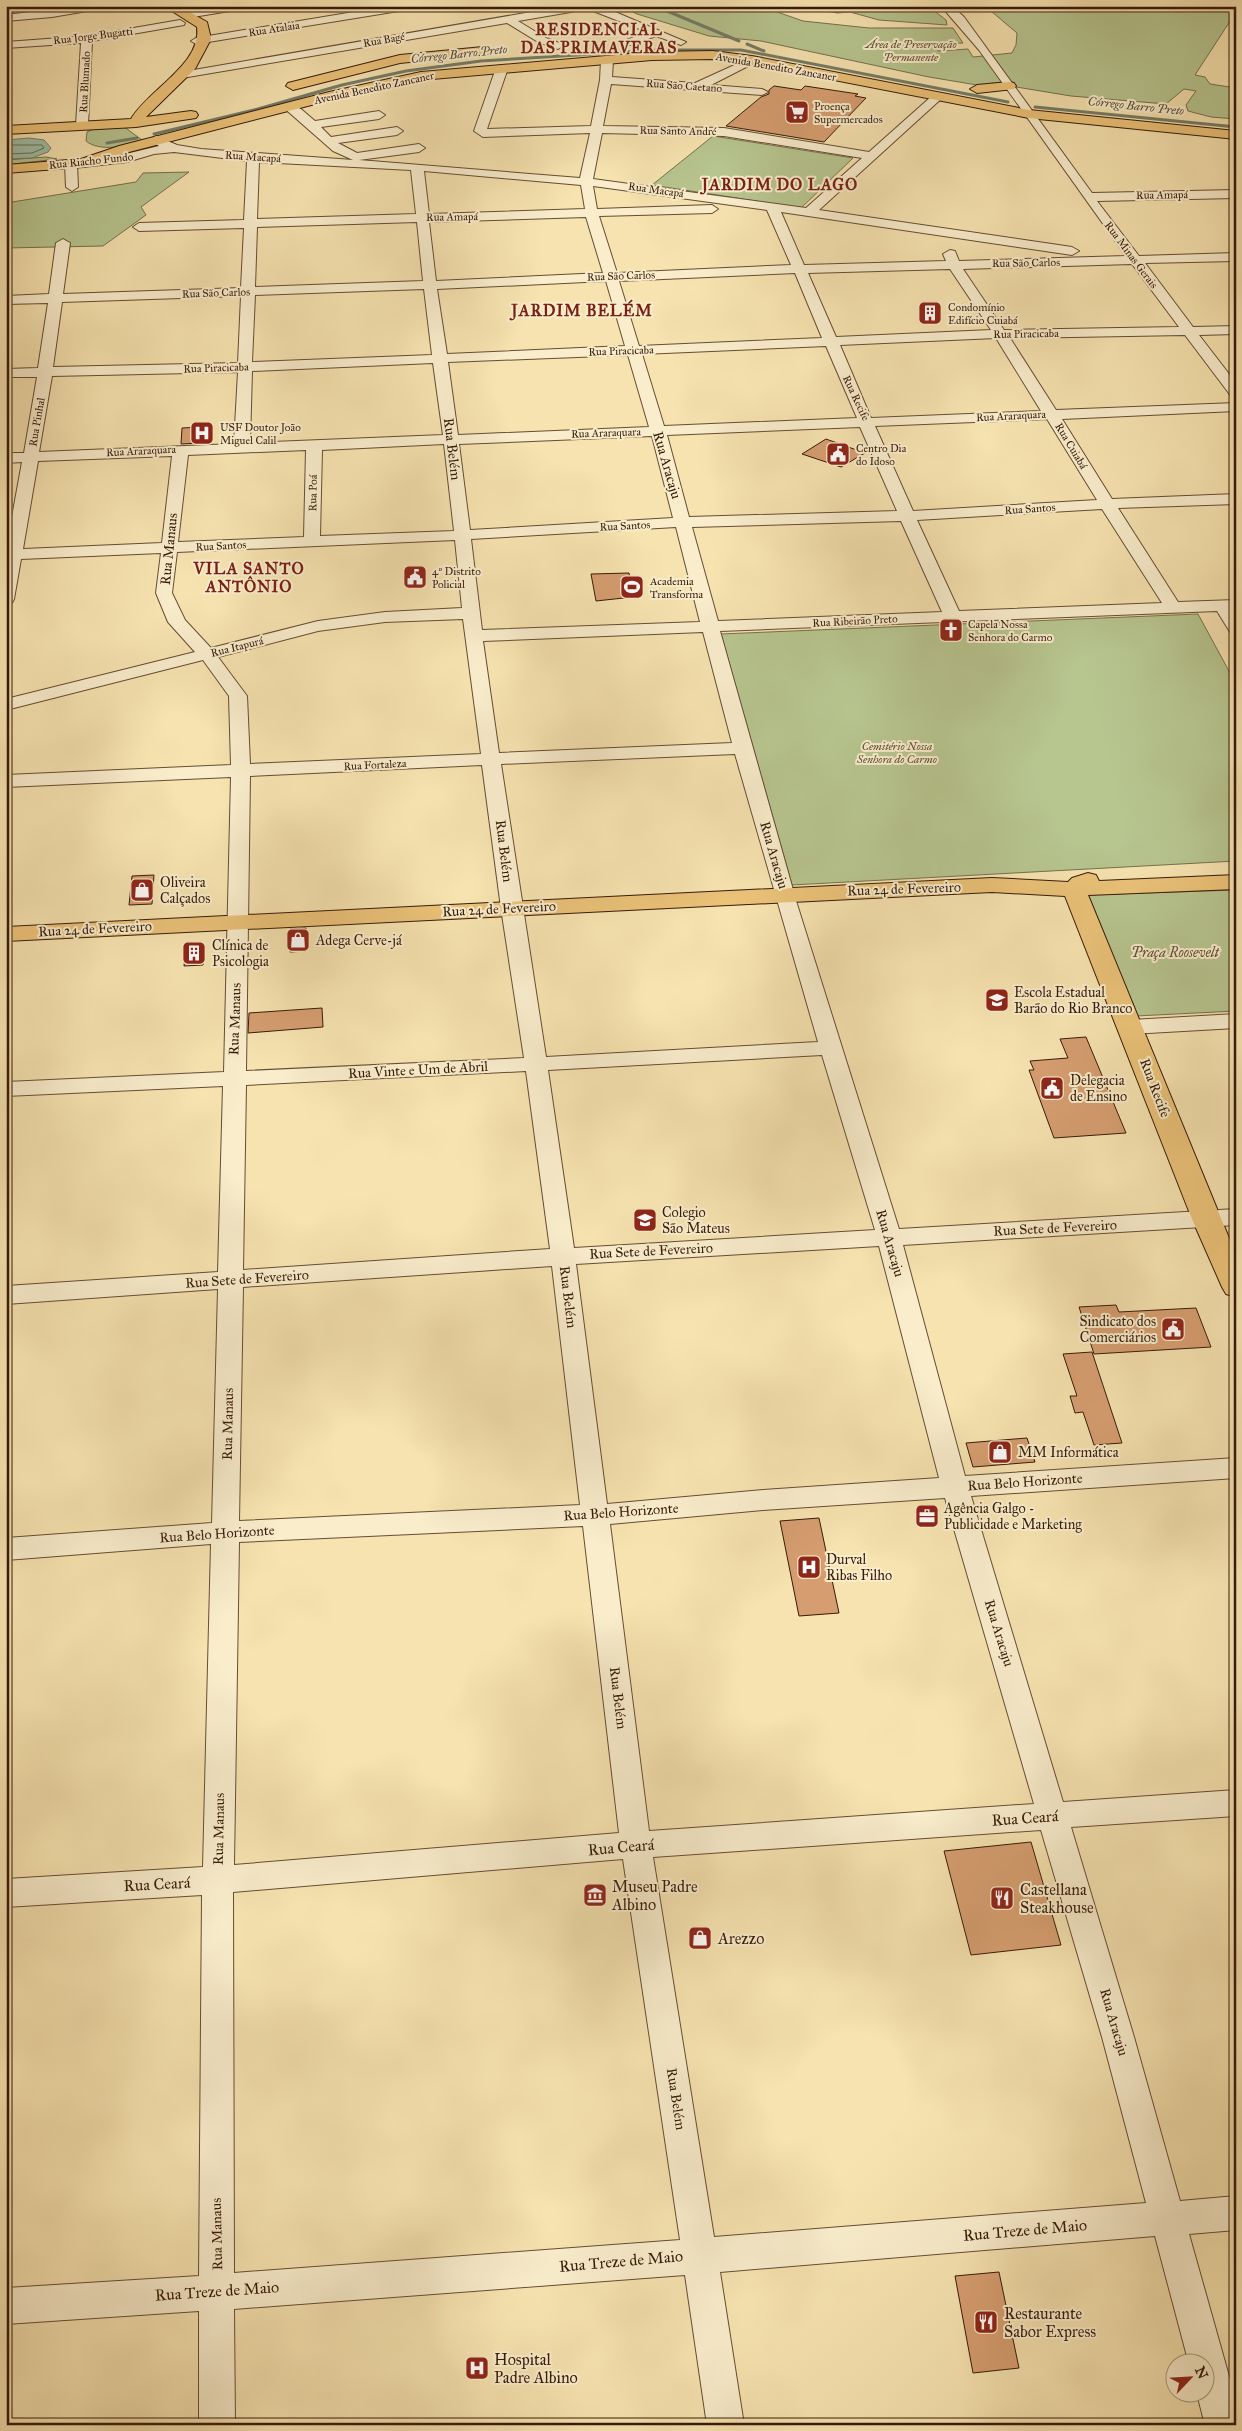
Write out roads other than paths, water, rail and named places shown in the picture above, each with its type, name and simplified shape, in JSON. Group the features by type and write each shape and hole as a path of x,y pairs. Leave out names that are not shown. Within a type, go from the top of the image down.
{"main road":[{"path":"55,165 67,157 77,140 101,124 142,119 194,61 200,41 191,29 188,20 170,6"},
{"path":"156,10 188,20"},
{"name":"Avenida Benedito Zancaner","path":"77,163 156,140 399,80 502,68 681,42 721,42"},
{"path":"535,45 562,46"},
{"name":"Avenida Benedito Zancaner","path":"279,90 400,59 497,50"},
{"name":"Avenida Benedito Zancaner","path":"611,51 698,55 752,60 1030,114 1236,135"},
{"path":"1009,86 973,88 1036,100"},
{"path":"101,124 155,116 174,119 206,111"},
{"path":"142,119 156,140"},
{"path":"6,130 52,127 67,131 77,140 124,149"},
{"path":"77,140 77,163"},
{"name":"Rua Riacho Fundo","path":"6,169 77,163"},
{"name":"Rua 24 de Fevereiro","path":"992,885 1026,879 1236,867"},
{"path":"1074,889 1080,883 1090,880 1164,875 1184,869"},
{"name":"Rua 24 de Fevereiro","path":"6,934 238,920 992,885 1074,889 1236,882"},
{"name":"Rua Recife","path":"1074,889 1131,1027 1206,1219 1236,1287"}],"street":[{"path":"6,18 52,14 99,6"},
{"path":"188,20 242,6"},
{"name":"Rua Atalaia","path":"200,41 411,6"},
{"name":"Rua Bagé","path":"182,75 586,6"},
{"path":"591,6 681,42"},
{"name":"Rua Minas Gerais","path":"946,6 960,19 1088,197 1188,332 1236,392"},
{"path":"508,19 535,45"},
{"name":"Rua Jorge Bugatti","path":"6,45 87,39 188,20"},
{"path":"611,51 647,38 651,36 652,32"},
{"name":"Rua Blumado","path":"77,140 87,39"},
{"name":"Rua Aracaju","path":"611,51 586,181 592,214 658,430 784,894 889,1237 955,1487 1054,1816 1169,2218 1224,2425"},
{"path":"697,87 752,60"},
{"name":"Rua Santo André","path":"502,68 480,130 483,132 595,129 724,132 872,156"},
{"name":"Rua São Caetano","path":"606,80 762,92"},
{"path":"809,212 937,97"},
{"path":"288,106 312,124 345,154 356,156 419,148"},
{"path":"312,124 379,115"},
{"path":"329,141 398,132"},
{"path":"156,140 174,148"},
{"name":"Rua Macapá","path":"174,148 201,153 253,158 417,167 586,181 1135,260"},
{"name":"Rua Riacho Fundo","path":"77,163 127,158 174,148"},
{"path":"242,446 253,158"},
{"path":"72,187 77,163"},
{"name":"Rua Belém","path":"417,167 474,636 511,908 536,1064 563,1256 636,1845 701,2254 726,2425"},
{"name":"Rua Amapá","path":"1088,197 1236,194"},
{"name":"Rua Amapá","path":"139,227 769,207"},
{"name":"Rua Recife","path":"769,207 800,269 830,342 868,423 906,516 953,616"},
{"name":"Rua Cuiabá","path":"942,232 954,265 1002,334 1106,504 1173,608"},
{"name":"Rua Pinhal","path":"6,600 45,373 63,243"},
{"name":"Rua São Carlos","path":"6,300 430,285 800,269 1236,257"},
{"name":"Rua Piracicaba","path":"6,373 245,367 1002,334 1236,330"},
{"name":"Rua Araraquara","path":"6,458 242,446 1236,408"},
{"name":"Rua Poá","path":"312,542 314,444"},
{"name":"Rua Manaus","path":"180,449 164,593 177,622 206,654 238,696 241,771 218,1880 216,2134 217,2425"},
{"name":"Rua Santos","path":"14,554 463,536 683,522 906,516 1106,504 1236,499"},
{"path":"1230,606 1236,628"},
{"name":"Rua Ribeirão Preto","path":"474,636 1230,606"},
{"name":"Rua Itapurá","path":"6,705 318,626 385,618 472,613"},
{"name":"Rua Fortaleza","path":"6,781 743,748"},
{"path":"1131,1027 1236,1021"},
{"name":"Rua Vinte e Um de Abril","path":"6,1089 830,1048"},
{"name":"Rua Sete de Fevereiro","path":"6,1295 231,1281 563,1256 1236,1217"},
{"name":"Rua Belo Horizonte","path":"6,1549 226,1532 595,1516 763,1500 1236,1468"},
{"name":"Rua Ceará","path":"6,1893 218,1880 636,1845 1236,1803"},
{"name":"Rua Treze de Maio","path":"6,2306 387,2281 701,2254 877,2243 1236,2212"}],"water":[{"path":"29,138 44,140 51,148 48,152 32,158 6,159 6,140"}],"waterway":[{"path":"655,6 739,41"},
{"path":"747,44 764,51"},
{"name":"Córrego Barro Preto","path":"154,134 254,110 342,85 406,71 481,61 660,50 741,50 1008,102"},
{"name":"Córrego Barro Preto","path":"1035,107 1236,127"},
{"path":"107,143 137,138"}],"place":[{"name":"Proença Supermercados","path":"797,112"},
{"name":"Condomínio Edifício Cuiabá","path":"930,313"},
{"name":"USF Doutor João Miguel Calil","path":"202,433"},
{"name":"Centro Dia do Idoso","path":"838,454"},
{"name":"4º Distrito Policial","path":"415,577"},
{"name":"Academia Transforma","path":"632,587"},
{"name":"Capela Nossa Senhora do Carmo","path":"951,630"},
{"name":"Oliveira Calçados","path":"142,890"},
{"name":"Adega Cerve-já","path":"298,940"},
{"name":"Clínica de Psicologia","path":"194,953"},
{"name":"Escola Estadual Barão do Rio Branco","path":"997,1000"},
{"name":"Delegacia de Ensino","path":"1052,1088"},
{"name":"Colegio São Mateus","path":"645,1220"},
{"name":"Sindicato dos Comerciários","path":"1173,1329"},
{"name":"MM Informática","path":"1000,1452"},
{"name":"Agência Galgo - Publicidade e Marketing","path":"927,1516"},
{"name":"Durval Ribas Filho","path":"809,1567"},
{"name":"Museu Padre Albino","path":"595,1895"},
{"name":"Castellana Steakhouse","path":"1002,1898"},
{"name":"Arezzo","path":"700,1938"},
{"name":"Restaurante Sabor Express","path":"986,2322"},
{"name":"Hospital Padre Albino","path":"477,2368"}],"district":[{"name":"RESIDENCIAL DAS PRIMAVERAS","path":"599,38"},
{"name":"JARDIM DO LAGO","path":"780,184"},
{"name":"JARDIM BELÉM","path":"582,310"},
{"name":"VILA SANTO ANTÔNIO","path":"249,577"}],"park label":[{"name":"Área de Preservação Permanente","path":"911,50"},
{"name":"Cemitério Nossa Senhora do Carmo","path":"897,752"},
{"name":"Praça Roosevelt","path":"1175,952"}]}
